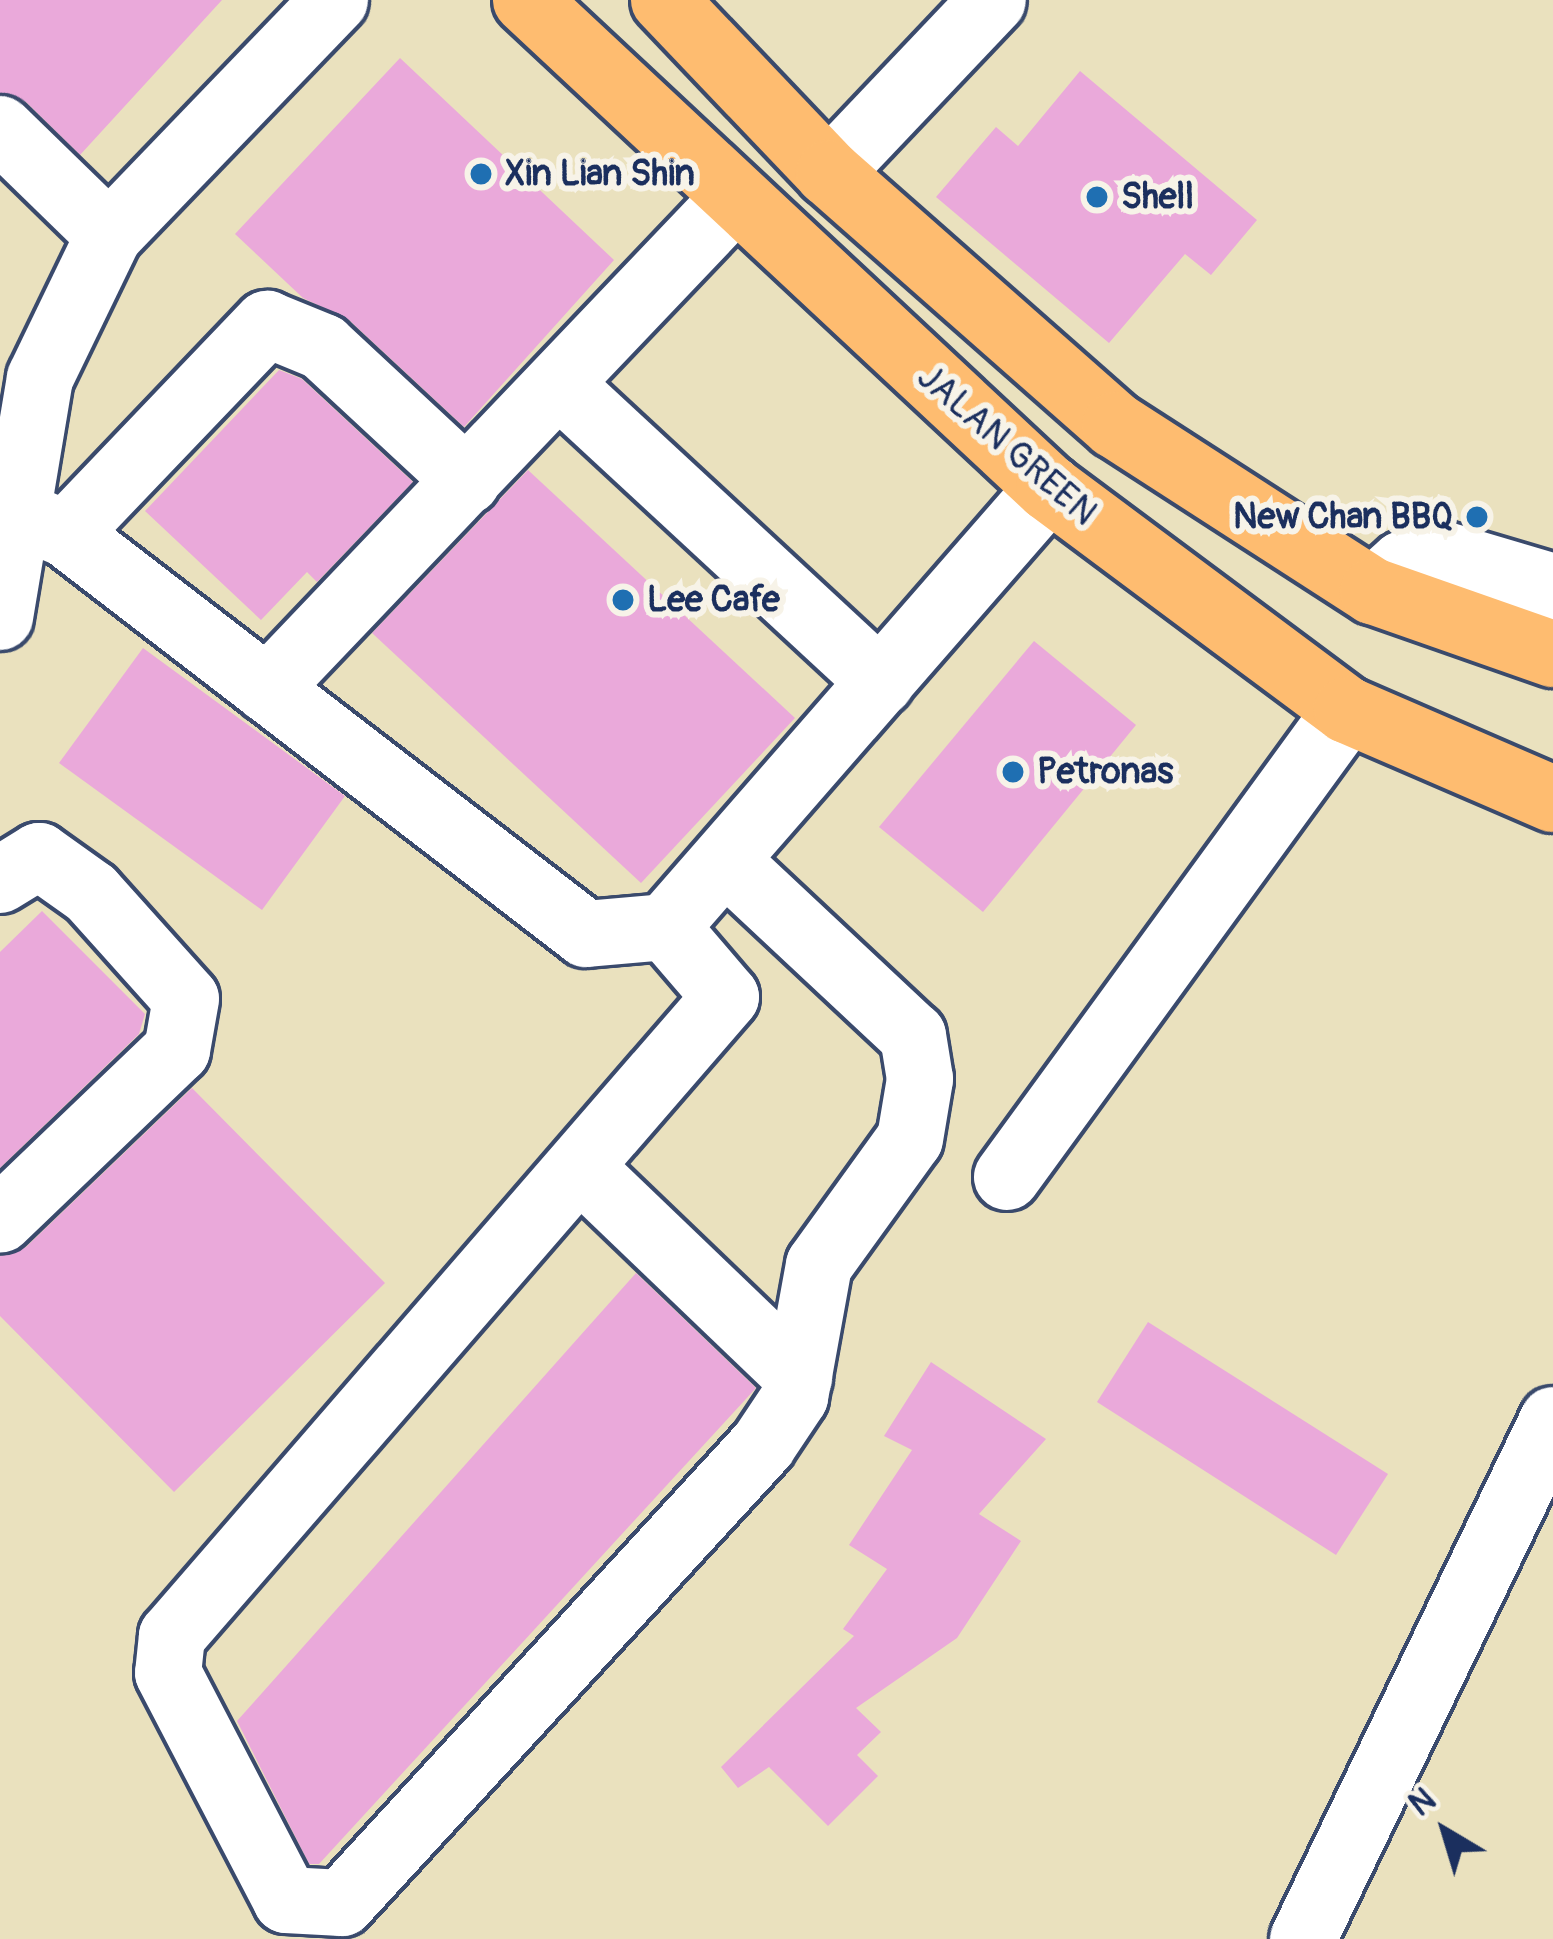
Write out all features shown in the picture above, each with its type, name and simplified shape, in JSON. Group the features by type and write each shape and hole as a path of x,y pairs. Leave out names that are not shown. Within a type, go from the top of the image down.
{"main road":[{"name":"JALAN GREEN","path":"526,0 733,200 1049,488 1347,710 1553,799"},
{"path":"551,0 598,70"},
{"path":"664,0 830,173 1115,425 1373,591 1553,654"}],"street":[{"path":"44,525 40,379 109,236 335,0"},
{"path":"695,0 767,108"},
{"path":"830,173 993,0"},
{"path":"0,129 109,236"},
{"path":"266,689 561,386 733,200"},
{"path":"0,617 44,525 267,324 323,346 467,481"},
{"path":"561,386 881,682"},
{"path":"44,525 586,934 666,927 1049,488"},
{"path":"1373,591 1403,564 1439,553 1553,586"},
{"path":"1007,1178 1347,710"},
{"path":"0,880 39,856 91,893 186,999 177,1050 0,1220"},
{"path":"726,861 914,1036 920,1079 910,1139 819,1265 799,1377 763,1445 341,1903 286,1900 168,1673 172,1636 792,925"},
{"path":"666,927 726,997"},
{"path":"582,1169 799,1377"},
{"path":"1303,1939 1553,1420"}],"building":[{"path":"0,0 222,0 80,155 26,102 0,93"},
{"path":"400,58 614,260 464,427 349,320 303,298 235,234"},
{"path":"1080,71 1257,220 1211,275 1185,254 1109,343 936,197 996,127 1018,146"},
{"path":"279,370 302,379 413,482 317,582 307,572 261,620 145,511"},
{"path":"528,470 795,718 641,883 372,633"},
{"path":"1034,641 1136,725 983,912 879,827"},
{"path":"143,648 345,796 262,910 59,763"},
{"path":"42,911 145,1014 139,1034 0,1168 0,952"},
{"path":"192,1088 385,1283 174,1492 0,1316 0,1256 26,1247"},
{"path":"636,1273 756,1388 319,1864 309,1864 237,1721"},
{"path":"1148,1322 1388,1474 1336,1555 1097,1402"},
{"path":"931,1362 1046,1439 979,1514 1021,1541 957,1638 856,1708 881,1732 857,1755 878,1776 828,1826 769,1767 738,1788 721,1767 854,1636 843,1629 887,1569 849,1545 912,1450 884,1436"}],"place":[{"name":"Xin Lian Shin","path":"481,174"},
{"name":"Shell","path":"1097,197"},
{"name":"New Chan BBQ","path":"1477,517"},
{"name":"Lee Cafe","path":"623,600"},
{"name":"Petronas","path":"1013,772"}]}
